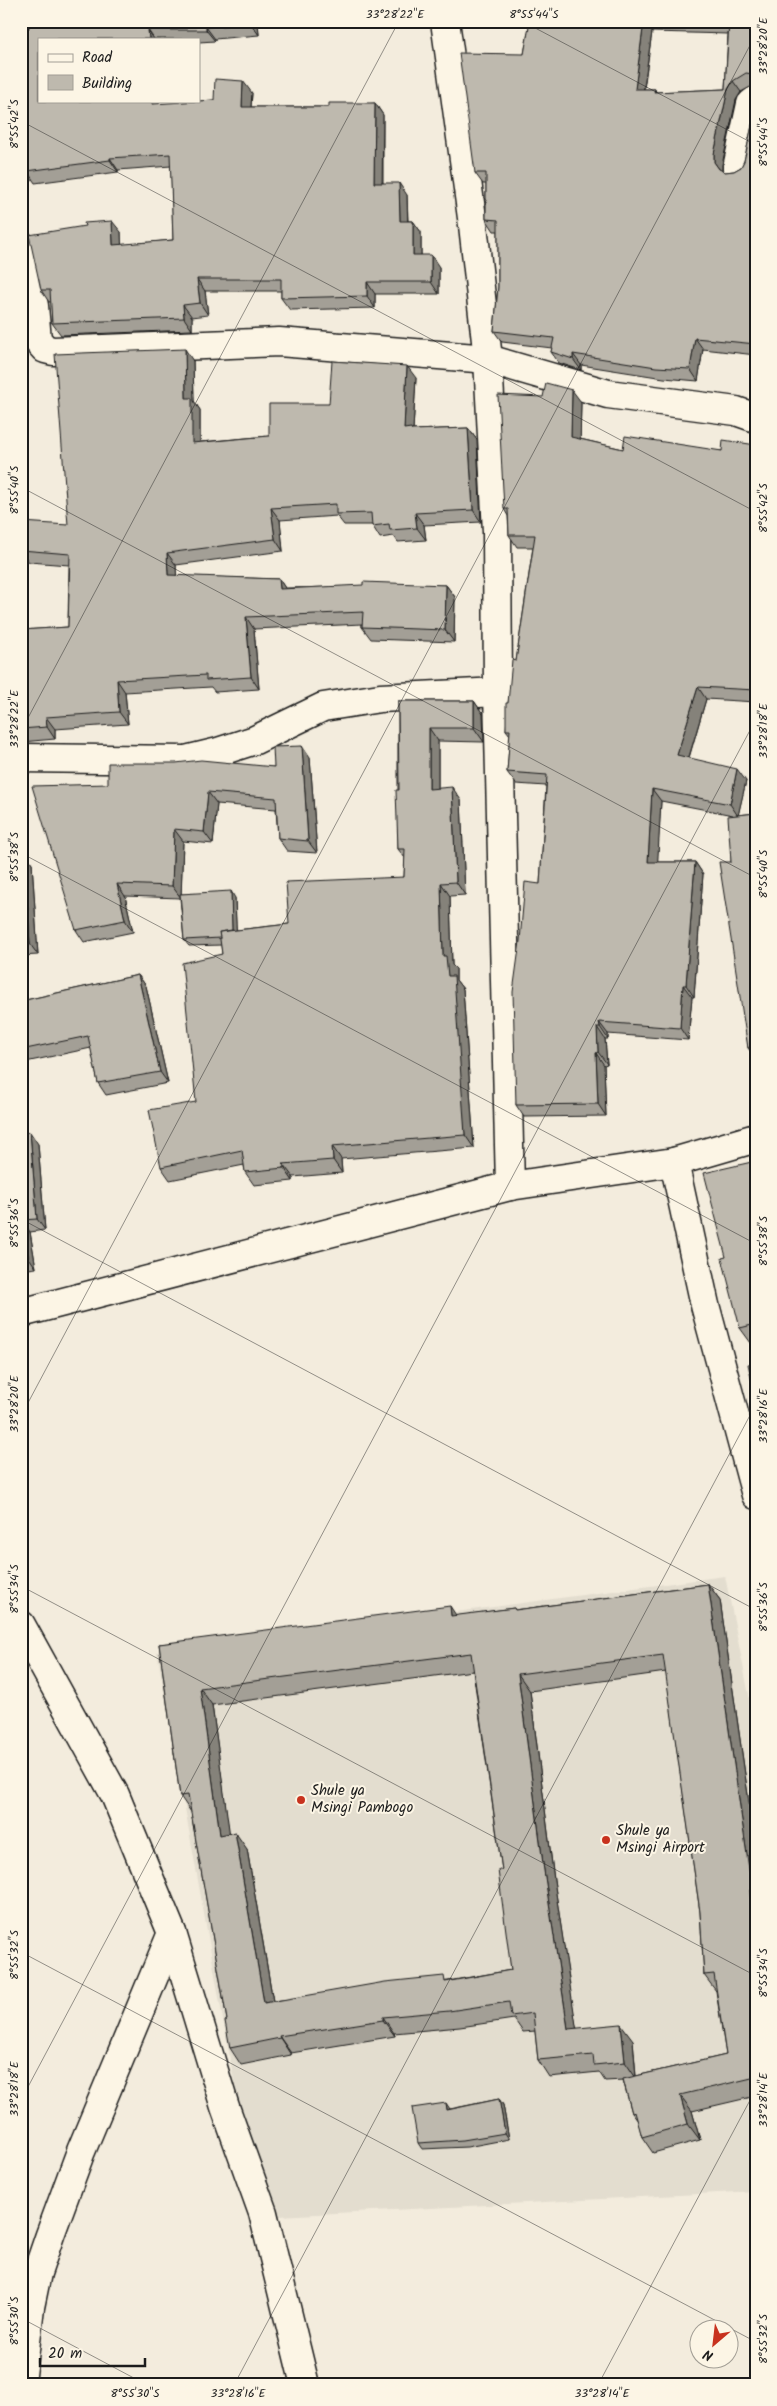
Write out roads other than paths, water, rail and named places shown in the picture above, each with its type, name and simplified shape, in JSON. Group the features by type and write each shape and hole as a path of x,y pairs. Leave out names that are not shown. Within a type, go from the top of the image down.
{"street":[{"path":"445,21 474,225 488,359 497,532 498,692 510,1186"},
{"path":"737,168 751,104 756,100"},
{"path":"21,245 34,306 37,340 45,349 52,351 279,342 488,359 608,394 736,411 756,418"},
{"path":"21,758 186,760 255,740 324,707 380,698 498,692"},
{"path":"21,1313 510,1186 674,1162 756,1138"},
{"path":"674,1162 705,1305 756,1495"},
{"path":"21,1625 115,1795 172,1933 225,2107 264,2213 305,2385"},
{"path":"21,2383 30,2307 37,2273 81,2151 172,1933"}],"place":[{"name":"Shule ya Msingi Pambogo","path":"301,1800"},
{"name":"Shule ya Msingi Airport","path":"606,1840"}]}
